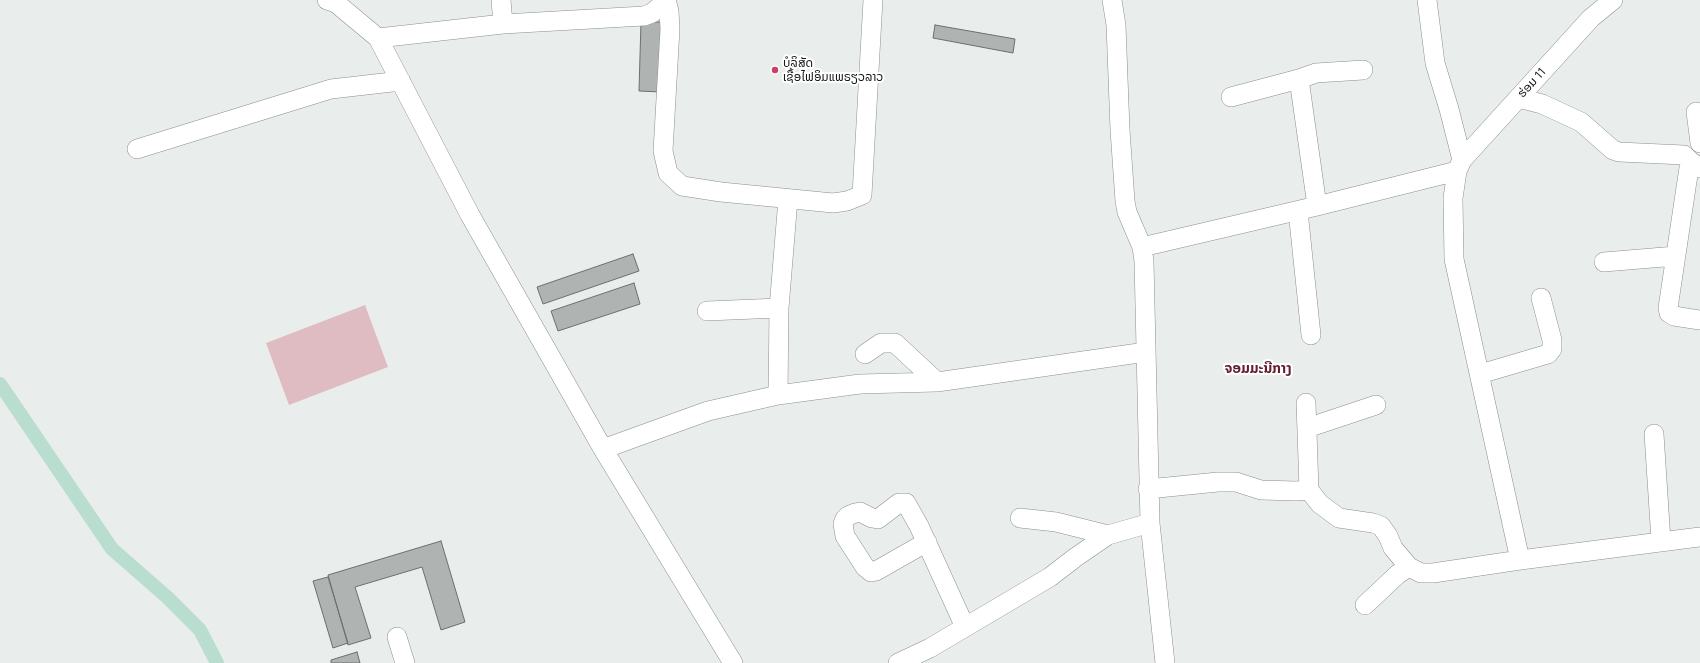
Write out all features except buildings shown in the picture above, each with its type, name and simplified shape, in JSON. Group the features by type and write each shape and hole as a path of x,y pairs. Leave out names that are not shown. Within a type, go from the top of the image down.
{"street":[{"path":"501,0 503,24"},
{"path":"378,38 503,24 644,16 652,13 666,1 669,11 670,29 663,151 668,173 682,186 721,192 833,203 855,199 862,195 873,0"},
{"path":"1112,0 1116,25 1120,130 1125,201 1127,212 1142,247 1144,261 1148,490 1150,523 1165,663"},
{"path":"1427,0 1435,64 1450,109 1460,166 1454,198 1454,259 1520,560"},
{"name":"ຮ່ອມ 11","path":"1460,166 1591,18 1613,0"},
{"path":"333,1 378,38 470,214 603,449 733,663"},
{"path":"1231,97 1316,73 1363,70"},
{"path":"1299,79 1317,206"},
{"path":"137,149 331,89 401,81"},
{"path":"1519,98 1542,104 1581,122 1612,150 1619,152 1677,153 1696,160 1676,256 1668,308 1669,313 1674,316 1700,320"},
{"path":"1696,112 1700,143"},
{"path":"1142,247 1298,211 1460,166"},
{"path":"778,395 779,308 788,199"},
{"path":"1298,211 1311,335"},
{"path":"1604,262 1676,256"},
{"path":"1480,374 1548,354 1552,349 1552,340 1541,298"},
{"path":"707,310 779,308"},
{"path":"865,354 881,343 895,343 937,382"},
{"path":"603,449 708,411 778,395 860,384 937,382 1146,352"},
{"path":"1306,403 1309,490 1320,504 1339,518 1373,523 1381,526 1388,536 1393,548 1409,567 1421,573 1433,573 1520,560 1700,537"},
{"path":"1307,428 1376,405"},
{"path":"1654,434 1661,541"},
{"path":"1148,490 1218,482 1236,482 1261,490 1309,490"},
{"path":"926,542 876,571 870,572 864,567 845,536 843,524 848,516 860,512 872,518 878,519 903,502 906,503 926,542 965,627"},
{"path":"1020,518 1056,522 1108,535"},
{"path":"898,663 930,648 1050,577 1108,535 1150,523"},
{"path":"1365,605 1398,574 1409,567"},
{"path":"398,637 405,663"}],"shaded area":[{"path":"365,305 388,367 289,405 266,343"}],"waterway":[{"path":"0,384 112,549 167,597 200,630 217,663"}],"place":[{"name":"ບໍລິສັດ ເຊື້ອໄຟອິມແພຣຽວລາວ","path":"775,70"}],"district":[{"name":"ຈອມມະນີກາງ","path":"1258,369"}]}
